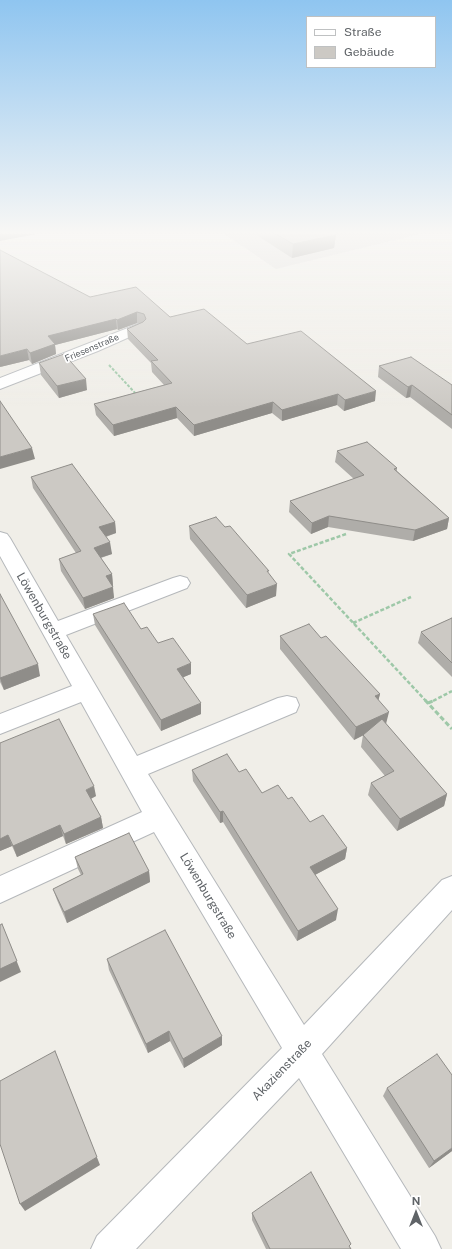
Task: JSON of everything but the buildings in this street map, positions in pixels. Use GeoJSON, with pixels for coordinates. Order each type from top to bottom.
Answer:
{"type":"FeatureCollection","features":[{"type":"Feature","properties":{"kind":"street","name":"Friesenstraße"},"geometry":{"type":"LineString","coordinates":[[0,384],[93,348],[138,328]]}},
{"type":"Feature","properties":{"kind":"street","name":"Löwenburgstraße"},"geometry":{"type":"LineString","coordinates":[[0,538],[131,770],[422,1249]]}},
{"type":"Feature","properties":{"kind":"street"},"geometry":{"type":"LineString","coordinates":[[52,632],[180,583]]}},
{"type":"Feature","properties":{"kind":"street"},"geometry":{"type":"LineString","coordinates":[[0,724],[87,690]]}},
{"type":"Feature","properties":{"kind":"street"},"geometry":{"type":"LineString","coordinates":[[131,770],[287,704]]}},
{"type":"Feature","properties":{"kind":"street"},"geometry":{"type":"LineString","coordinates":[[0,890],[160,817]]}},
{"type":"Feature","properties":{"kind":"street","name":"Akazienstraße"},"geometry":{"type":"LineString","coordinates":[[110,1249],[302,1051],[452,889]]}},
{"type":"Feature","properties":{"kind":"path"},"geometry":{"type":"LineString","coordinates":[[93,348],[139,397]]}},
{"type":"Feature","properties":{"kind":"path"},"geometry":{"type":"LineString","coordinates":[[346,534],[289,554],[452,729]]}},
{"type":"Feature","properties":{"kind":"path"},"geometry":{"type":"LineString","coordinates":[[353,623],[411,597]]}},
{"type":"Feature","properties":{"kind":"path"},"geometry":{"type":"LineString","coordinates":[[428,703],[452,691]]}}]}
